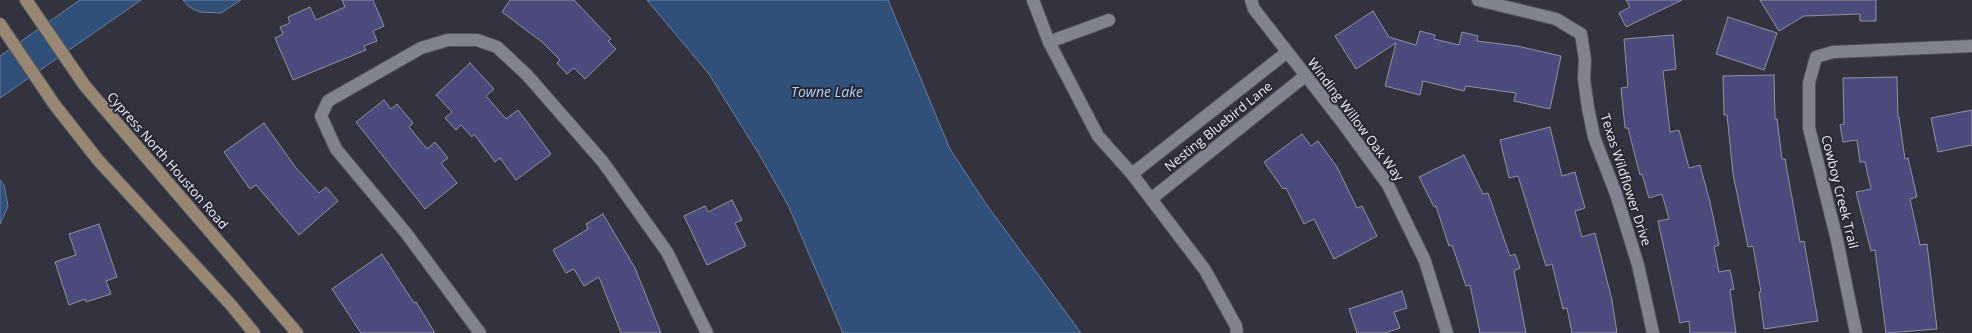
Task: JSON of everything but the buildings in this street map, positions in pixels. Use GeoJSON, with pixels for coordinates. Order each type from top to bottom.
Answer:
{"type":"FeatureCollection","features":[{"type":"Feature","properties":{"kind":"main road","name":"Cypress North Houston Road"},"geometry":{"type":"LineString","coordinates":[[26,0],[84,86],[297,333]]}},
{"type":"Feature","properties":{"kind":"main road"},"geometry":{"type":"LineString","coordinates":[[0,24],[54,104],[98,160],[231,305],[254,333]]}},
{"type":"Feature","properties":{"kind":"street"},"geometry":{"type":"LineString","coordinates":[[1033,0],[1049,42],[1098,136],[1132,174],[1205,270],[1236,326],[1237,333]]}},
{"type":"Feature","properties":{"kind":"street","name":"Winding Willow Oak Way"},"geometry":{"type":"LineString","coordinates":[[1251,0],[1254,10],[1286,53],[1342,122],[1388,185],[1424,261],[1447,333]]}},
{"type":"Feature","properties":{"kind":"street","name":"Texas Wildflower Drive"},"geometry":{"type":"LineString","coordinates":[[1478,0],[1556,19],[1581,34],[1585,60],[1584,78],[1594,136],[1616,194],[1638,265],[1653,333]]}},
{"type":"Feature","properties":{"kind":"street"},"geometry":{"type":"LineString","coordinates":[[1049,42],[1109,20]]}},
{"type":"Feature","properties":{"kind":"street"},"geometry":{"type":"LineString","coordinates":[[480,333],[406,233],[336,149],[321,116],[328,101],[422,48],[448,40],[477,40],[497,47],[527,75],[603,162],[667,252],[707,333]]}},
{"type":"Feature","properties":{"kind":"street","name":"Cowboy Creek Trail"},"geometry":{"type":"LineString","coordinates":[[1856,333],[1837,240],[1809,128],[1809,83],[1816,58],[1833,52],[1972,46]]}},
{"type":"Feature","properties":{"kind":"street","name":"Nesting Bluebird Lane"},"geometry":{"type":"LineString","coordinates":[[1132,174],[1286,53]]}},
{"type":"Feature","properties":{"kind":"street","name":"Nesting Bluebird Lane"},"geometry":{"type":"LineString","coordinates":[[1151,199],[1305,76]]}},
{"type":"Feature","properties":{"kind":"water"},"geometry":{"type":"Polygon","coordinates":[[[80,0],[141,0],[0,98],[0,56],[80,0]]]}},
{"type":"Feature","properties":{"kind":"water"},"geometry":{"type":"Polygon","coordinates":[[[183,0],[241,0],[221,13],[200,12],[189,7],[183,0]]]}},
{"type":"Feature","properties":{"kind":"water","name":"Towne Lake"},"geometry":{"type":"Polygon","coordinates":[[[647,0],[888,0],[950,149],[986,204],[1081,333],[843,333],[788,205],[759,154],[709,74],[647,0]]]}},
{"type":"Feature","properties":{"kind":"water"},"geometry":{"type":"Polygon","coordinates":[[[0,180],[4,185],[8,206],[0,224],[0,180]]]}}]}
